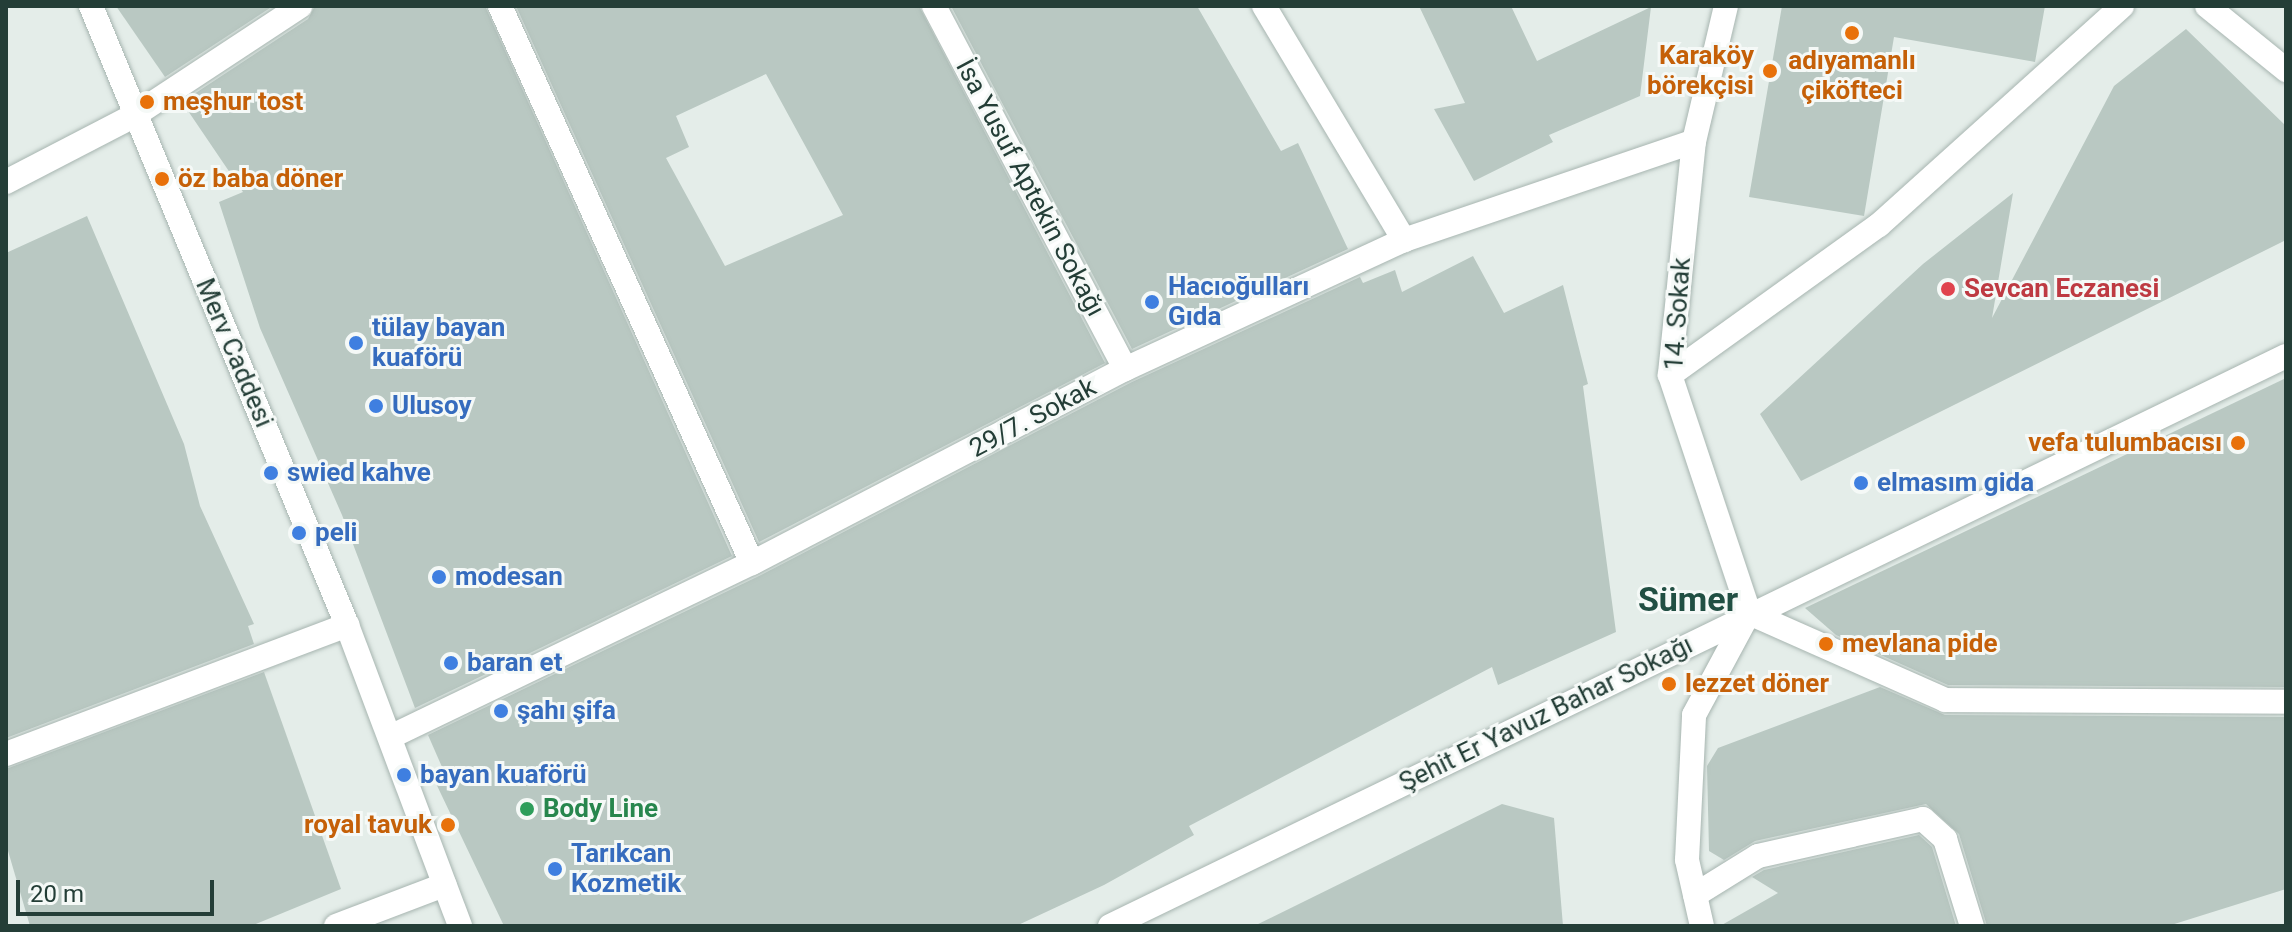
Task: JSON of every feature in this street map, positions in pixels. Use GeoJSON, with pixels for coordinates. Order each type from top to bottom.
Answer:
{"type":"FeatureCollection","features":[{"type":"Feature","properties":{"kind":"street","name":"Merv Caddesi"},"geometry":{"type":"LineString","coordinates":[[91,6],[347,625],[460,926]]}},
{"type":"Feature","properties":{"kind":"street"},"geometry":{"type":"LineString","coordinates":[[6,182],[135,115],[300,6]]}},
{"type":"Feature","properties":{"kind":"street"},"geometry":{"type":"LineString","coordinates":[[500,6],[752,563]]}},
{"type":"Feature","properties":{"kind":"street","name":"İsa Yusuf Aptekin Sokağı"},"geometry":{"type":"LineString","coordinates":[[934,6],[1125,369]]}},
{"type":"Feature","properties":{"kind":"street"},"geometry":{"type":"LineString","coordinates":[[1264,6],[1404,240]]}},
{"type":"Feature","properties":{"kind":"street","name":"14. Sokak"},"geometry":{"type":"LineString","coordinates":[[1726,6],[1694,141],[1670,375],[1749,613]]}},
{"type":"Feature","properties":{"kind":"street"},"geometry":{"type":"LineString","coordinates":[[1670,375],[1879,225],[2122,6]]}},
{"type":"Feature","properties":{"kind":"street"},"geometry":{"type":"LineString","coordinates":[[2207,6],[2286,70]]}},
{"type":"Feature","properties":{"kind":"street","name":"29/7. Sokak"},"geometry":{"type":"LineString","coordinates":[[390,737],[752,563],[1125,369],[1404,240],[1694,141]]}},
{"type":"Feature","properties":{"kind":"street","name":"Şehit Er Yavuz Bahar Sokağı"},"geometry":{"type":"LineString","coordinates":[[1110,926],[1749,613],[2286,356]]}},
{"type":"Feature","properties":{"kind":"street"},"geometry":{"type":"LineString","coordinates":[[1702,926],[1687,860],[1694,715],[1749,613],[1945,700],[2286,702]]}},
{"type":"Feature","properties":{"kind":"street"},"geometry":{"type":"LineString","coordinates":[[6,754],[347,625]]}},
{"type":"Feature","properties":{"kind":"street"},"geometry":{"type":"LineString","coordinates":[[1695,895],[1758,856],[1923,819],[1945,839],[1972,926]]}},
{"type":"Feature","properties":{"kind":"street"},"geometry":{"type":"LineString","coordinates":[[336,926],[444,885]]}},
{"type":"Feature","properties":{"kind":"building"},"geometry":{"type":"Polygon","coordinates":[[[116,6],[273,6],[165,77],[116,6]]]}},
{"type":"Feature","properties":{"kind":"building"},"geometry":{"type":"Polygon","coordinates":[[[315,6],[485,6],[732,556],[415,708],[342,515],[260,328],[219,202],[243,192],[182,102],[308,19],[315,6]]]}},
{"type":"Feature","properties":{"kind":"building"},"geometry":{"type":"Polygon","coordinates":[[[516,6],[919,6],[1105,363],[759,542],[516,6]],[[766,74],[676,116],[689,147],[666,158],[725,266],[843,215],[766,74]]]}},
{"type":"Feature","properties":{"kind":"building"},"geometry":{"type":"Polygon","coordinates":[[[951,6],[1197,6],[1281,151],[1298,143],[1348,249],[1132,349],[951,6]]]}},
{"type":"Feature","properties":{"kind":"building"},"geometry":{"type":"Polygon","coordinates":[[[1419,6],[1511,6],[1537,61],[1651,7],[1640,96],[1549,135],[1553,142],[1474,181],[1434,109],[1465,103],[1419,6]]]}},
{"type":"Feature","properties":{"kind":"building"},"geometry":{"type":"Polygon","coordinates":[[[1782,6],[2045,6],[2035,62],[1894,37],[1864,216],[1749,197],[1782,6]]]}},
{"type":"Feature","properties":{"kind":"building"},"geometry":{"type":"Polygon","coordinates":[[[2186,29],[2286,126],[2286,240],[1801,481],[1760,414],[1923,264],[2013,193],[1992,318],[2114,86],[2186,29]]]}},
{"type":"Feature","properties":{"kind":"building"},"geometry":{"type":"Polygon","coordinates":[[[87,216],[184,444],[200,506],[254,624],[248,626],[254,644],[6,738],[6,253],[87,216]]]}},
{"type":"Feature","properties":{"kind":"building"},"geometry":{"type":"Polygon","coordinates":[[[1473,256],[1504,313],[1563,285],[1588,384],[1583,386],[1616,632],[1498,685],[1492,667],[1189,826],[1194,835],[1104,885],[1016,926],[504,926],[431,773],[442,767],[428,735],[759,576],[1132,382],[1360,277],[1363,283],[1395,270],[1402,292],[1473,256]]]}},
{"type":"Feature","properties":{"kind":"building"},"geometry":{"type":"Polygon","coordinates":[[[2286,378],[2286,687],[1948,685],[1836,635],[1805,608],[2286,378]]]}},
{"type":"Feature","properties":{"kind":"building"},"geometry":{"type":"Polygon","coordinates":[[[264,672],[341,889],[251,926],[30,926],[6,844],[6,769],[264,672]]]}},
{"type":"Feature","properties":{"kind":"building"},"geometry":{"type":"Polygon","coordinates":[[[1880,687],[1945,715],[2286,717],[2286,889],[2168,926],[1987,926],[1959,834],[1926,804],[1755,841],[1724,860],[1709,851],[1707,766],[1718,748],[1880,687]]]}},
{"type":"Feature","properties":{"kind":"building"},"geometry":{"type":"Polygon","coordinates":[[[1502,804],[1554,818],[1563,926],[1254,926],[1502,804]]]}},
{"type":"Feature","properties":{"kind":"building"},"geometry":{"type":"Polygon","coordinates":[[[1919,835],[1932,847],[1956,926],[1720,926],[1778,893],[1752,877],[1764,870],[1919,835]]]}},
{"type":"Feature","properties":{"kind":"place","name":"adıyamanlı çiköfteci"},"geometry":{"type":"Point","coordinates":[1852,33]}},
{"type":"Feature","properties":{"kind":"place","name":"Karaköy börekçisi"},"geometry":{"type":"Point","coordinates":[1770,71]}},
{"type":"Feature","properties":{"kind":"place","name":"meşhur tost"},"geometry":{"type":"Point","coordinates":[147,102]}},
{"type":"Feature","properties":{"kind":"place","name":"öz baba döner"},"geometry":{"type":"Point","coordinates":[162,179]}},
{"type":"Feature","properties":{"kind":"place","name":"Sevcan Eczanesi"},"geometry":{"type":"Point","coordinates":[1948,289]}},
{"type":"Feature","properties":{"kind":"place","name":"Hacıoğulları Gıda"},"geometry":{"type":"Point","coordinates":[1152,302]}},
{"type":"Feature","properties":{"kind":"place","name":"tülay bayan kuaförü"},"geometry":{"type":"Point","coordinates":[356,343]}},
{"type":"Feature","properties":{"kind":"place","name":"Ulusoy"},"geometry":{"type":"Point","coordinates":[376,406]}},
{"type":"Feature","properties":{"kind":"place","name":"vefa tulumbacısı"},"geometry":{"type":"Point","coordinates":[2238,443]}},
{"type":"Feature","properties":{"kind":"place","name":"swied kahve"},"geometry":{"type":"Point","coordinates":[271,473]}},
{"type":"Feature","properties":{"kind":"place","name":"elmasım gida"},"geometry":{"type":"Point","coordinates":[1861,483]}},
{"type":"Feature","properties":{"kind":"place","name":"peli"},"geometry":{"type":"Point","coordinates":[299,533]}},
{"type":"Feature","properties":{"kind":"place","name":"modesan"},"geometry":{"type":"Point","coordinates":[439,577]}},
{"type":"Feature","properties":{"kind":"place","name":"mevlana pide"},"geometry":{"type":"Point","coordinates":[1826,644]}},
{"type":"Feature","properties":{"kind":"place","name":"baran et"},"geometry":{"type":"Point","coordinates":[451,663]}},
{"type":"Feature","properties":{"kind":"place","name":"lezzet döner"},"geometry":{"type":"Point","coordinates":[1669,684]}},
{"type":"Feature","properties":{"kind":"place","name":"şahı şifa"},"geometry":{"type":"Point","coordinates":[501,711]}},
{"type":"Feature","properties":{"kind":"place","name":"bayan kuaförü"},"geometry":{"type":"Point","coordinates":[404,775]}},
{"type":"Feature","properties":{"kind":"place","name":"Body Line"},"geometry":{"type":"Point","coordinates":[527,809]}},
{"type":"Feature","properties":{"kind":"place","name":"royal tavuk"},"geometry":{"type":"Point","coordinates":[448,825]}},
{"type":"Feature","properties":{"kind":"place","name":"Tarıkcan Kozmetik"},"geometry":{"type":"Point","coordinates":[555,869]}},
{"type":"Feature","properties":{"kind":"district","name":"Sümer"},"geometry":{"type":"Point","coordinates":[1688,600]}}]}
